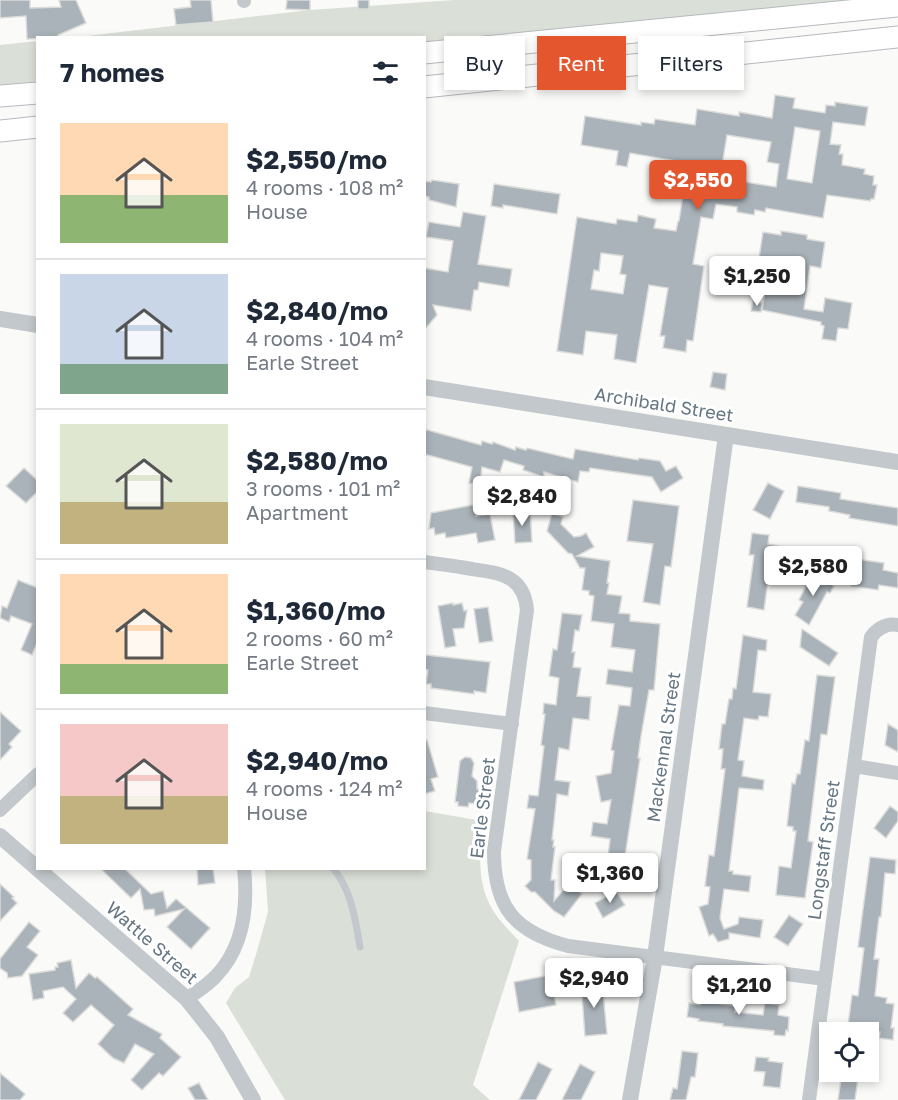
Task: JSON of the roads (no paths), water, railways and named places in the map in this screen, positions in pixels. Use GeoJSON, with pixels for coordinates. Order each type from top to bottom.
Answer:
{"type":"FeatureCollection","features":[{"type":"Feature","properties":{"kind":"main road"},"geometry":{"type":"LineString","coordinates":[[426,53],[898,6]]}},
{"type":"Feature","properties":{"kind":"main road"},"geometry":{"type":"LineString","coordinates":[[426,87],[898,37]]}},
{"type":"Feature","properties":{"kind":"main road"},"geometry":{"type":"LineString","coordinates":[[0,96],[36,93]]}},
{"type":"Feature","properties":{"kind":"main road"},"geometry":{"type":"LineString","coordinates":[[0,131],[36,127]]}},
{"type":"Feature","properties":{"kind":"street"},"geometry":{"type":"LineString","coordinates":[[0,319],[36,325]]}},
{"type":"Feature","properties":{"kind":"street","name":"Archibald Street"},"geometry":{"type":"LineString","coordinates":[[426,387],[898,462]]}},
{"type":"Feature","properties":{"kind":"street","name":"Mackennal Street"},"geometry":{"type":"LineString","coordinates":[[630,1100],[656,957],[726,435]]}},
{"type":"Feature","properties":{"kind":"street","name":"Earle Street"},"geometry":{"type":"LineString","coordinates":[[426,562],[499,573],[512,579],[526,598],[527,610],[494,851],[494,874],[499,893],[510,913],[523,927],[543,939],[568,946],[825,979]]}},
{"type":"Feature","properties":{"kind":"street","name":"Longstaff Street"},"geometry":{"type":"LineString","coordinates":[[809,1100],[871,637],[877,629],[892,624],[898,625]]}},
{"type":"Feature","properties":{"kind":"street"},"geometry":{"type":"LineString","coordinates":[[426,712],[512,724]]}},
{"type":"Feature","properties":{"kind":"street"},"geometry":{"type":"LineString","coordinates":[[854,766],[898,773]]}},
{"type":"Feature","properties":{"kind":"street"},"geometry":{"type":"LineString","coordinates":[[0,810],[36,776]]}},
{"type":"Feature","properties":{"kind":"street","name":"Wattle Street"},"geometry":{"type":"LineString","coordinates":[[0,836],[36,867]]}},
{"type":"Feature","properties":{"kind":"street","name":"Wattle Street"},"geometry":{"type":"LineString","coordinates":[[39,870],[187,999],[217,1037],[253,1100]]}},
{"type":"Feature","properties":{"kind":"street"},"geometry":{"type":"LineString","coordinates":[[187,999],[215,977],[229,960],[237,943],[244,918],[246,890],[244,870]]}},
{"type":"Feature","properties":{"kind":"lane"},"geometry":{"type":"LineString","coordinates":[[334,870],[343,883],[353,907],[360,947]]}}]}
